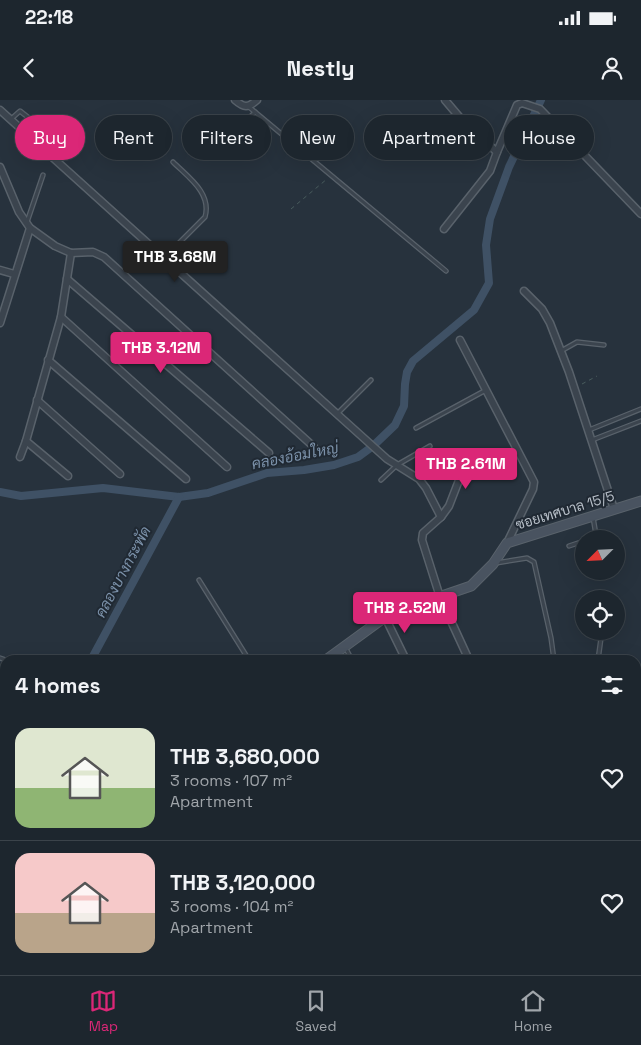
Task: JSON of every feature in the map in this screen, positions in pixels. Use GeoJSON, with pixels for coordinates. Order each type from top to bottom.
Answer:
{"type":"FeatureCollection","features":[{"type":"Feature","properties":{"kind":"street"},"geometry":{"type":"LineString","coordinates":[[235,100],[241,106],[248,106],[257,100]]}},
{"type":"Feature","properties":{"kind":"street"},"geometry":{"type":"LineString","coordinates":[[445,100],[484,143],[497,152]]}},
{"type":"Feature","properties":{"kind":"street"},"geometry":{"type":"LineString","coordinates":[[444,229],[490,171],[516,106],[520,103],[540,109],[641,214]]}},
{"type":"Feature","properties":{"kind":"street"},"geometry":{"type":"LineString","coordinates":[[0,110],[364,438],[397,465],[419,479],[426,488],[441,517]]}},
{"type":"Feature","properties":{"kind":"street"},"geometry":{"type":"LineString","coordinates":[[0,167],[19,212],[28,225],[55,246],[71,253],[93,252],[104,257],[314,447]]}},
{"type":"Feature","properties":{"kind":"street"},"geometry":{"type":"LineString","coordinates":[[0,323],[28,225]]}},
{"type":"Feature","properties":{"kind":"street"},"geometry":{"type":"LineString","coordinates":[[20,457],[61,317],[71,253]]}},
{"type":"Feature","properties":{"kind":"street"},"geometry":{"type":"LineString","coordinates":[[0,270],[14,274]]}},
{"type":"Feature","properties":{"kind":"street"},"geometry":{"type":"LineString","coordinates":[[66,279],[269,453]]}},
{"type":"Feature","properties":{"kind":"street"},"geometry":{"type":"LineString","coordinates":[[524,291],[542,309],[561,351],[614,509]]}},
{"type":"Feature","properties":{"kind":"street"},"geometry":{"type":"LineString","coordinates":[[61,317],[227,467]]}},
{"type":"Feature","properties":{"kind":"street"},"geometry":{"type":"LineString","coordinates":[[460,340],[534,482],[533,489],[507,542]]}},
{"type":"Feature","properties":{"kind":"street"},"geometry":{"type":"LineString","coordinates":[[48,360],[186,479]]}},
{"type":"Feature","properties":{"kind":"street"},"geometry":{"type":"LineString","coordinates":[[37,400],[120,474]]}},
{"type":"Feature","properties":{"kind":"street"},"geometry":{"type":"LineString","coordinates":[[26,440],[68,476]]}},
{"type":"Feature","properties":{"kind":"street"},"geometry":{"type":"LineString","coordinates":[[467,655],[440,597],[422,540],[423,533],[441,517],[449,506],[461,475],[486,456]]}},
{"type":"Feature","properties":{"kind":"street","name":"ซอยเทศบาล 15/5"},"geometry":{"type":"LineString","coordinates":[[333,655],[385,617],[471,586],[493,564],[507,542],[641,501]]}},
{"type":"Feature","properties":{"kind":"street"},"geometry":{"type":"LineString","coordinates":[[385,617],[404,655]]}},
{"type":"Feature","properties":{"kind":"lane"},"geometry":{"type":"LineString","coordinates":[[248,106],[446,271]]}},
{"type":"Feature","properties":{"kind":"lane"},"geometry":{"type":"LineString","coordinates":[[11,120],[19,110],[25,115]]}},
{"type":"Feature","properties":{"kind":"lane"},"geometry":{"type":"LineString","coordinates":[[252,115],[255,112]]}},
{"type":"Feature","properties":{"kind":"lane"},"geometry":{"type":"LineString","coordinates":[[164,258],[206,214],[201,190],[173,162]]}},
{"type":"Feature","properties":{"kind":"lane"},"geometry":{"type":"LineString","coordinates":[[28,225],[43,175]]}},
{"type":"Feature","properties":{"kind":"lane"},"geometry":{"type":"LineString","coordinates":[[561,351],[577,342],[604,345]]}},
{"type":"Feature","properties":{"kind":"lane"},"geometry":{"type":"LineString","coordinates":[[337,414],[371,380]]}},
{"type":"Feature","properties":{"kind":"lane"},"geometry":{"type":"LineString","coordinates":[[416,428],[486,390]]}},
{"type":"Feature","properties":{"kind":"lane"},"geometry":{"type":"LineString","coordinates":[[588,430],[641,409]]}},
{"type":"Feature","properties":{"kind":"lane"},"geometry":{"type":"LineString","coordinates":[[592,440],[641,421]]}},
{"type":"Feature","properties":{"kind":"lane"},"geometry":{"type":"LineString","coordinates":[[381,480],[397,465],[430,446]]}},
{"type":"Feature","properties":{"kind":"lane"},"geometry":{"type":"LineString","coordinates":[[592,516],[595,530]]}},
{"type":"Feature","properties":{"kind":"lane"},"geometry":{"type":"LineString","coordinates":[[569,546],[575,544]]}},
{"type":"Feature","properties":{"kind":"lane"},"geometry":{"type":"LineString","coordinates":[[493,564],[527,558],[534,562],[553,655]]}},
{"type":"Feature","properties":{"kind":"lane"},"geometry":{"type":"LineString","coordinates":[[198,580],[246,655]]}},
{"type":"Feature","properties":{"kind":"lane"},"geometry":{"type":"LineString","coordinates":[[599,655],[601,640]]}},
{"type":"Feature","properties":{"kind":"lane"},"geometry":{"type":"LineString","coordinates":[[345,646],[350,655]]}},
{"type":"Feature","properties":{"kind":"path"},"geometry":{"type":"LineString","coordinates":[[291,209],[332,175]]}},
{"type":"Feature","properties":{"kind":"path"},"geometry":{"type":"LineString","coordinates":[[574,387],[597,376]]}},
{"type":"Feature","properties":{"kind":"waterway","name":"คลองอ้อมใหญ่"},"geometry":{"type":"LineString","coordinates":[[0,492],[21,496],[103,488],[179,497],[208,493],[267,473],[334,465],[358,457],[395,425],[404,406],[407,372],[413,361],[474,310],[489,283],[486,245],[490,219],[509,167],[541,100]]}},
{"type":"Feature","properties":{"kind":"waterway","name":"คลองบางกระพัด"},"geometry":{"type":"LineString","coordinates":[[94,655],[179,497]]}}]}
